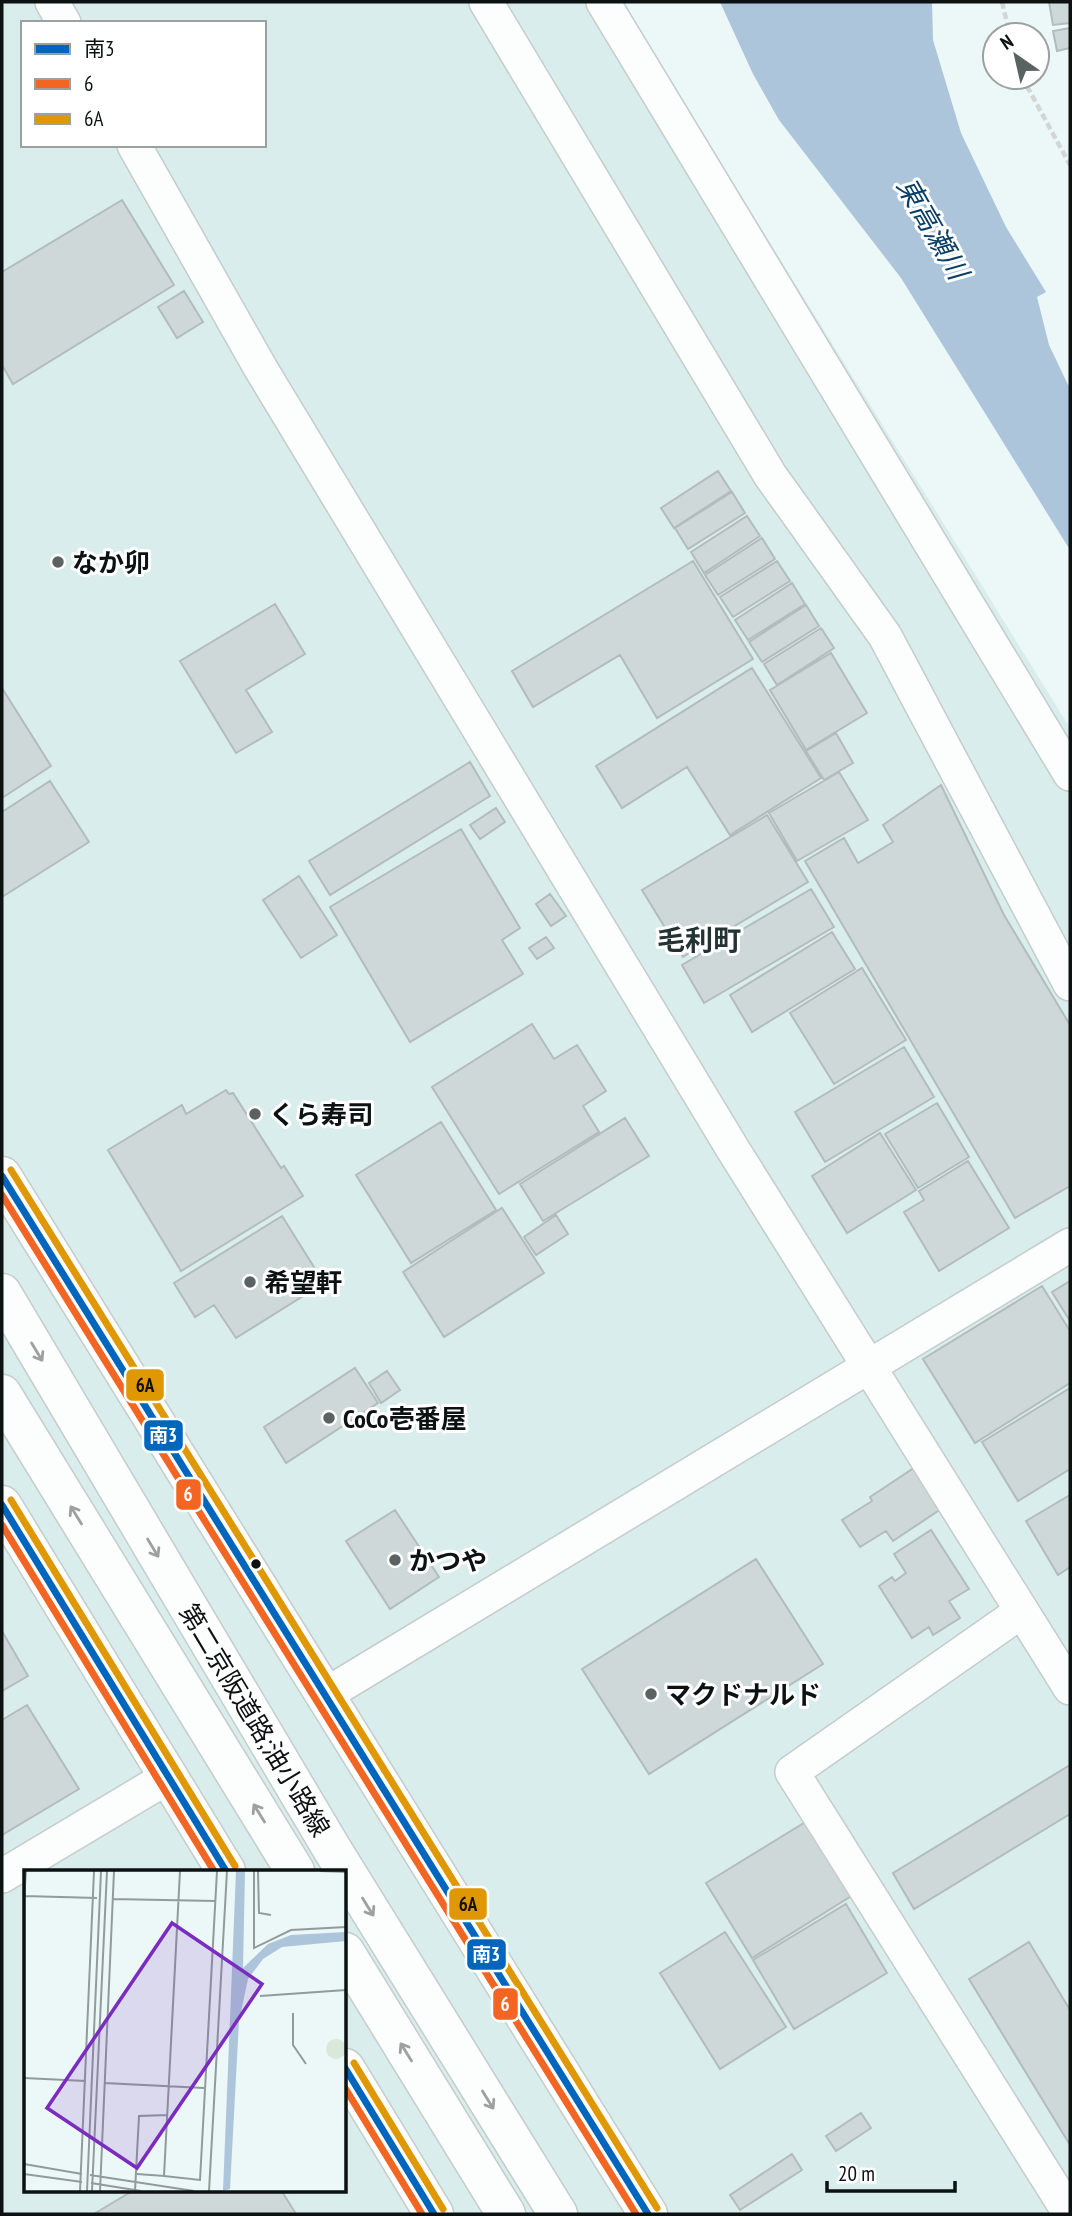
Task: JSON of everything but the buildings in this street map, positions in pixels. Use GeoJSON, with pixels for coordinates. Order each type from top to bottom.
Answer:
{"type":"FeatureCollection","features":[{"type":"Feature","properties":{"kind":"main road"},"geometry":{"type":"LineString","coordinates":[[2,1176],[649,2214]]}},
{"type":"Feature","properties":{"kind":"main road","name":"第二京阪道路;油小路線"},"geometry":{"type":"LineString","coordinates":[[2,1293],[345,1870]]}},
{"type":"Feature","properties":{"kind":"main road","name":"第二京阪道路;油小路線"},"geometry":{"type":"LineString","coordinates":[[2,1394],[294,1870]]}},
{"type":"Feature","properties":{"kind":"main road"},"geometry":{"type":"LineString","coordinates":[[2,1505],[225,1870]]}},
{"type":"Feature","properties":{"kind":"main road","name":"第二京阪道路;油小路線"},"geometry":{"type":"LineString","coordinates":[[346,1872],[558,2214]]}},
{"type":"Feature","properties":{"kind":"main road"},"geometry":{"type":"LineString","coordinates":[[346,1954],[506,2214]]}},
{"type":"Feature","properties":{"kind":"main road"},"geometry":{"type":"LineString","coordinates":[[346,2070],[434,2214]]}},
{"type":"Feature","properties":{"kind":"street"},"geometry":{"type":"LineString","coordinates":[[52,2],[63,21]]}},
{"type":"Feature","properties":{"kind":"street"},"geometry":{"type":"LineString","coordinates":[[486,2],[770,475],[885,636],[1070,984]]}},
{"type":"Feature","properties":{"kind":"street"},"geometry":{"type":"LineString","coordinates":[[603,2],[1070,774]]}},
{"type":"Feature","properties":{"kind":"street"},"geometry":{"type":"LineString","coordinates":[[135,147],[261,369],[727,1139],[1070,1688]]}},
{"type":"Feature","properties":{"kind":"street"},"geometry":{"type":"LineString","coordinates":[[326,1695],[1070,1245]]}},
{"type":"Feature","properties":{"kind":"street"},"geometry":{"type":"LineString","coordinates":[[1022,1612],[792,1772],[1070,2214]]}},
{"type":"Feature","properties":{"kind":"street"},"geometry":{"type":"LineString","coordinates":[[2,1876],[168,1777]]}},
{"type":"Feature","properties":{"kind":"path"},"geometry":{"type":"LineString","coordinates":[[1002,2],[1007,21]]}},
{"type":"Feature","properties":{"kind":"path"},"geometry":{"type":"LineString","coordinates":[[1030,91],[1070,165]]}},
{"type":"Feature","properties":{"kind":"shaded area"},"geometry":{"type":"Polygon","coordinates":[[[2,2],[621,2],[1070,728],[1070,2214],[2,2214],[2,2]]]}},
{"type":"Feature","properties":{"kind":"water","name":"東高瀬川"},"geometry":{"type":"Polygon","coordinates":[[[720,2],[932,2],[933,40],[961,133],[1006,227],[1046,292],[1037,297],[1049,345],[1070,389],[1070,550],[901,278],[779,120],[753,74],[720,2]]]}},
{"type":"Feature","properties":{"kind":"transit line","name":"6A"},"geometry":{"type":"LineString","coordinates":[[11,1170],[657,2208]]}},
{"type":"Feature","properties":{"kind":"transit line","name":"南3"},"geometry":{"type":"LineString","coordinates":[[2,1176],[648,2214]]}},
{"type":"Feature","properties":{"kind":"transit line","name":"6"},"geometry":{"type":"LineString","coordinates":[[2,1195],[636,2214]]}},
{"type":"Feature","properties":{"kind":"transit line","name":"6A"},"geometry":{"type":"LineString","coordinates":[[11,1500],[235,1866]]}},
{"type":"Feature","properties":{"kind":"transit line","name":"南3"},"geometry":{"type":"LineString","coordinates":[[2,1505],[225,1870]]}},
{"type":"Feature","properties":{"kind":"transit line","name":"6"},"geometry":{"type":"LineString","coordinates":[[2,1525],[213,1870]]}},
{"type":"Feature","properties":{"kind":"transit line","name":"6A"},"geometry":{"type":"LineString","coordinates":[[354,2063],[443,2209]]}},
{"type":"Feature","properties":{"kind":"transit line","name":"南3"},"geometry":{"type":"LineString","coordinates":[[346,2070],[434,2214]]}},
{"type":"Feature","properties":{"kind":"transit line","name":"6"},"geometry":{"type":"LineString","coordinates":[[346,2090],[422,2214]]}},
{"type":"Feature","properties":{"kind":"place","name":"なか卯"},"geometry":{"type":"Point","coordinates":[58,562]}},
{"type":"Feature","properties":{"kind":"place","name":"くら寿司"},"geometry":{"type":"Point","coordinates":[255,1114]}},
{"type":"Feature","properties":{"kind":"place","name":"希望軒"},"geometry":{"type":"Point","coordinates":[250,1282]}},
{"type":"Feature","properties":{"kind":"place","name":"CoCo壱番屋"},"geometry":{"type":"Point","coordinates":[329,1418]}},
{"type":"Feature","properties":{"kind":"place","name":"かつや"},"geometry":{"type":"Point","coordinates":[395,1560]}},
{"type":"Feature","properties":{"kind":"place","name":"マクドナルド"},"geometry":{"type":"Point","coordinates":[651,1694]}},
{"type":"Feature","properties":{"kind":"district","name":"毛利町"},"geometry":{"type":"Point","coordinates":[699,939]}}]}
